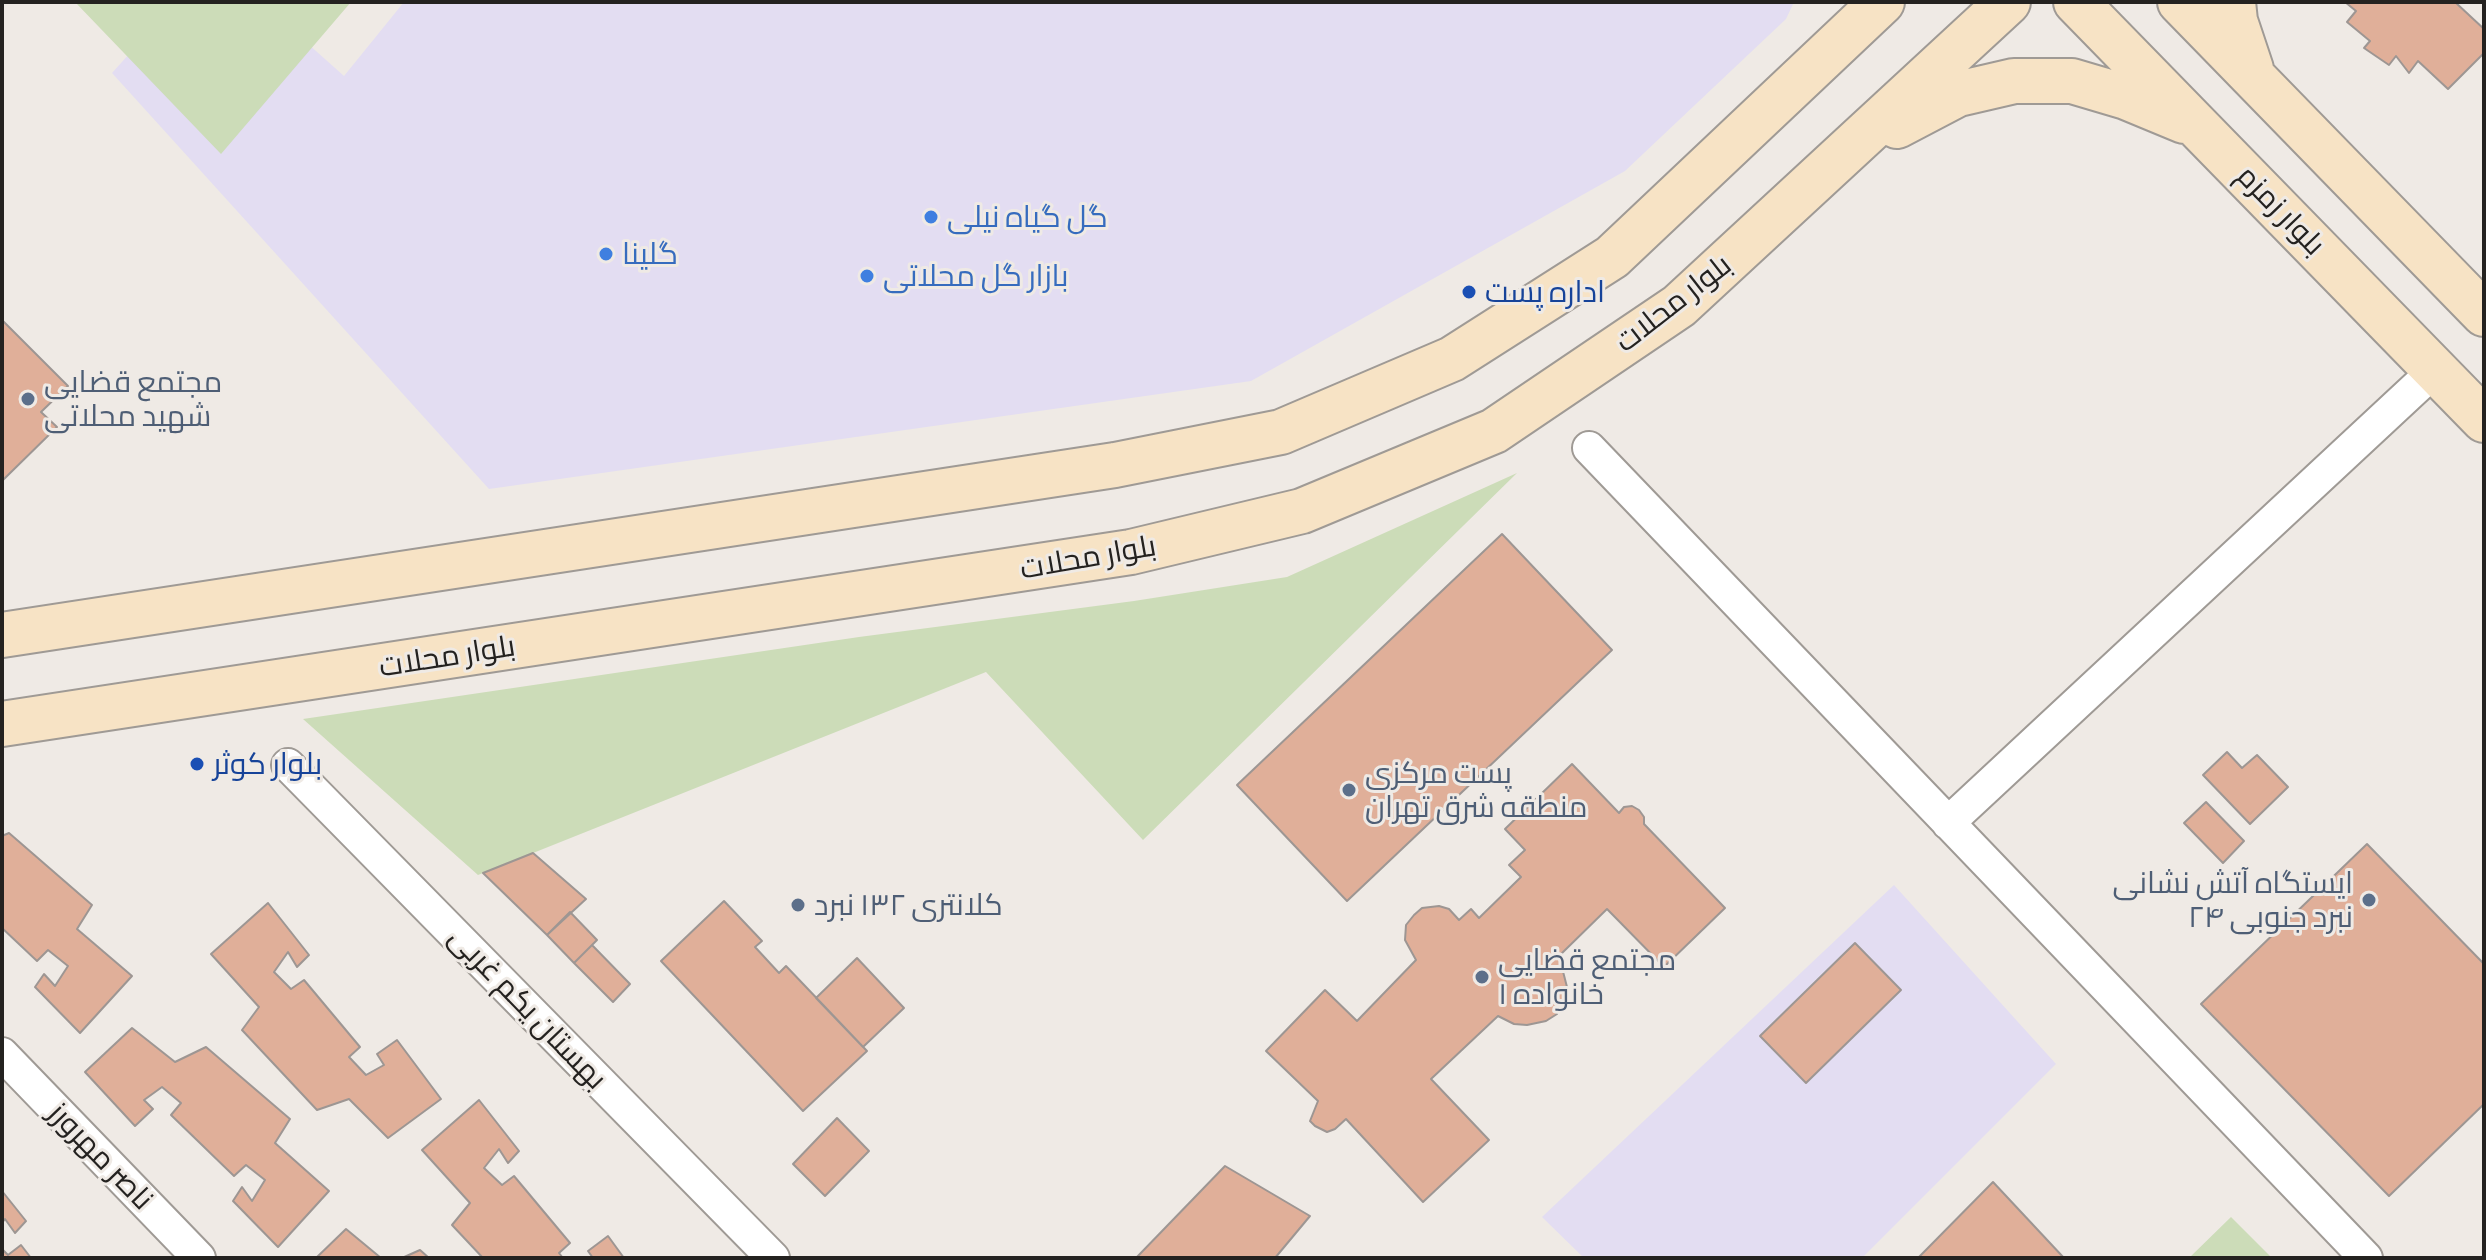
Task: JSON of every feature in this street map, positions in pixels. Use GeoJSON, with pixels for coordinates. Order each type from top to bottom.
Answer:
{"type":"FeatureCollection","features":[{"type":"Feature","properties":{"kind":"main road"},"geometry":{"type":"LineString","coordinates":[[1802,78],[1841,23],[1849,2]]}},
{"type":"Feature","properties":{"kind":"main road"},"geometry":{"type":"LineString","coordinates":[[2,635],[1115,465],[1281,432],[1452,359],[1612,257],[1882,2]]}},
{"type":"Feature","properties":{"kind":"main road","name":"بلوار محلات"},"geometry":{"type":"LineString","coordinates":[[2,724],[1131,552],[1302,511],[1494,431],[1679,306],[2008,2]]}},
{"type":"Feature","properties":{"kind":"main road","name":"بلوار زمزم"},"geometry":{"type":"LineString","coordinates":[[2076,2],[2484,420]]}},
{"type":"Feature","properties":{"kind":"main road"},"geometry":{"type":"LineString","coordinates":[[2180,2],[2484,314]]}},
{"type":"Feature","properties":{"kind":"main road"},"geometry":{"type":"LineString","coordinates":[[2233,2],[2235,21],[2253,76]]}},
{"type":"Feature","properties":{"kind":"main road"},"geometry":{"type":"LineString","coordinates":[[1842,156],[1958,94],[2014,81],[2072,81],[2126,97],[2200,127]]}},
{"type":"Feature","properties":{"kind":"street"},"geometry":{"type":"LineString","coordinates":[[1948,823],[2435,370]]}},
{"type":"Feature","properties":{"kind":"street"},"geometry":{"type":"LineString","coordinates":[[1589,448],[2366,1258]]}},
{"type":"Feature","properties":{"kind":"street","name":"بهستان یکم غربی"},"geometry":{"type":"LineString","coordinates":[[288,765],[767,1256]]}},
{"type":"Feature","properties":{"kind":"street","name":"ناصر مهرورز"},"geometry":{"type":"LineString","coordinates":[[2,1054],[199,1258]]}},
{"type":"Feature","properties":{"kind":"shaded area","name":"بازار گل محلاتی"},"geometry":{"type":"Polygon","coordinates":[[[176,2],[261,2],[344,76],[404,2],[1794,2],[1786,19],[1625,171],[1251,381],[489,489],[112,73],[176,2]]]}},
{"type":"Feature","properties":{"kind":"shaded area"},"geometry":{"type":"Polygon","coordinates":[[[1894,885],[2056,1064],[1862,1258],[1584,1258],[1542,1217],[1894,885]]]}},
{"type":"Feature","properties":{"kind":"green space"},"geometry":{"type":"Polygon","coordinates":[[[75,2],[351,2],[221,154],[75,2]]]}},
{"type":"Feature","properties":{"kind":"green space"},"geometry":{"type":"Polygon","coordinates":[[[1517,473],[1143,840],[986,672],[478,875],[303,719],[1287,577],[1517,473]]]}},
{"type":"Feature","properties":{"kind":"green space"},"geometry":{"type":"Polygon","coordinates":[[[2231,1217],[2272,1258],[2189,1258],[2231,1217]]]}},
{"type":"Feature","properties":{"kind":"building"},"geometry":{"type":"Polygon","coordinates":[[[2345,2],[2455,2],[2484,29],[2484,53],[2448,89],[2418,61],[2409,73],[2396,56],[2389,65],[2364,48],[2370,41],[2347,22],[2356,11],[2345,2]]]}},
{"type":"Feature","properties":{"kind":"building","name":"مجتمع قضایی شهید محلاتی"},"geometry":{"type":"Polygon","coordinates":[[[2,320],[68,386],[41,412],[57,427],[2,481],[2,320]]]}},
{"type":"Feature","properties":{"kind":"building"},"geometry":{"type":"Polygon","coordinates":[[[1502,534],[1612,650],[1347,901],[1237,785],[1502,534]]]}},
{"type":"Feature","properties":{"kind":"building"},"geometry":{"type":"Polygon","coordinates":[[[2227,752],[2242,768],[2257,755],[2288,787],[2250,824],[2203,775],[2227,752]]]}},
{"type":"Feature","properties":{"kind":"building","name":"مجتمع قضایی خانواده ۱"},"geometry":{"type":"Polygon","coordinates":[[[1572,764],[1619,813],[1624,807],[1632,806],[1639,810],[1644,824],[1725,908],[1664,967],[1607,909],[1559,956],[1567,987],[1565,1001],[1557,1014],[1546,1021],[1527,1025],[1514,1024],[1498,1016],[1431,1079],[1489,1140],[1423,1202],[1346,1119],[1327,1132],[1315,1126],[1310,1121],[1318,1101],[1266,1051],[1325,990],[1357,1021],[1416,960],[1405,940],[1406,925],[1422,908],[1439,906],[1449,909],[1459,920],[1471,909],[1479,918],[1521,877],[1509,865],[1525,850],[1505,829],[1572,764]]]}},
{"type":"Feature","properties":{"kind":"building"},"geometry":{"type":"Polygon","coordinates":[[[2206,802],[2244,841],[2223,863],[2184,823],[2206,802]]]}},
{"type":"Feature","properties":{"kind":"building"},"geometry":{"type":"Polygon","coordinates":[[[9,833],[92,905],[77,929],[132,976],[80,1033],[35,987],[44,974],[55,986],[68,966],[48,950],[37,961],[2,928],[2,836],[9,833]]]}},
{"type":"Feature","properties":{"kind":"building"},"geometry":{"type":"Polygon","coordinates":[[[2367,844],[2484,964],[2484,1104],[2389,1196],[2201,1004],[2367,844]]]}},
{"type":"Feature","properties":{"kind":"building"},"geometry":{"type":"Polygon","coordinates":[[[533,853],[586,899],[547,935],[483,873],[533,853]]]}},
{"type":"Feature","properties":{"kind":"building"},"geometry":{"type":"Polygon","coordinates":[[[724,901],[762,941],[755,947],[779,973],[786,966],[867,1051],[803,1111],[661,961],[724,901]]]}},
{"type":"Feature","properties":{"kind":"building"},"geometry":{"type":"Polygon","coordinates":[[[268,903],[309,955],[297,967],[288,952],[274,972],[291,989],[304,980],[360,1047],[349,1057],[366,1075],[384,1065],[377,1054],[397,1040],[441,1099],[388,1138],[349,1099],[317,1110],[242,1030],[259,1007],[211,954],[268,903]]]}},
{"type":"Feature","properties":{"kind":"building"},"geometry":{"type":"Polygon","coordinates":[[[570,912],[597,940],[574,963],[547,935],[570,912]]]}},
{"type":"Feature","properties":{"kind":"building"},"geometry":{"type":"Polygon","coordinates":[[[1855,943],[1901,990],[1806,1083],[1760,1036],[1855,943]]]}},
{"type":"Feature","properties":{"kind":"building"},"geometry":{"type":"Polygon","coordinates":[[[592,945],[630,984],[613,1002],[574,963],[592,945]]]}},
{"type":"Feature","properties":{"kind":"building"},"geometry":{"type":"Polygon","coordinates":[[[857,958],[904,1008],[863,1047],[816,998],[857,958]]]}},
{"type":"Feature","properties":{"kind":"building"},"geometry":{"type":"Polygon","coordinates":[[[132,1028],[175,1062],[206,1047],[290,1119],[275,1143],[329,1191],[278,1247],[233,1201],[242,1187],[252,1201],[265,1180],[246,1165],[234,1176],[171,1115],[181,1103],[162,1087],[144,1100],[153,1109],[135,1126],[85,1072],[132,1028]]]}},
{"type":"Feature","properties":{"kind":"building"},"geometry":{"type":"Polygon","coordinates":[[[479,1100],[519,1151],[508,1163],[499,1149],[484,1168],[502,1185],[514,1176],[570,1243],[559,1253],[563,1258],[483,1258],[452,1225],[470,1203],[422,1150],[479,1100]]]}},
{"type":"Feature","properties":{"kind":"building"},"geometry":{"type":"Polygon","coordinates":[[[837,1118],[869,1151],[825,1196],[793,1164],[837,1118]]]}},
{"type":"Feature","properties":{"kind":"building"},"geometry":{"type":"Polygon","coordinates":[[[1225,1166],[1310,1216],[1275,1258],[1136,1258],[1225,1166]]]}},
{"type":"Feature","properties":{"kind":"building"},"geometry":{"type":"Polygon","coordinates":[[[1993,1182],[2064,1258],[1918,1258],[1993,1182]]]}},
{"type":"Feature","properties":{"kind":"building"},"geometry":{"type":"Polygon","coordinates":[[[2,1191],[26,1221],[15,1233],[5,1219],[2,1223],[2,1191]]]}},
{"type":"Feature","properties":{"kind":"building"},"geometry":{"type":"Polygon","coordinates":[[[346,1229],[381,1258],[316,1258],[346,1229]]]}},
{"type":"Feature","properties":{"kind":"building"},"geometry":{"type":"Polygon","coordinates":[[[608,1236],[624,1258],[593,1258],[588,1251],[608,1236]]]}},
{"type":"Feature","properties":{"kind":"building"},"geometry":{"type":"Polygon","coordinates":[[[21,1245],[31,1258],[2,1258],[2,1249],[8,1255],[21,1245]]]}},
{"type":"Feature","properties":{"kind":"building"},"geometry":{"type":"Polygon","coordinates":[[[420,1250],[429,1258],[402,1258],[420,1250]]]}},
{"type":"Feature","properties":{"kind":"place","name":"گل گیاه نیلی"},"geometry":{"type":"Point","coordinates":[931,217]}},
{"type":"Feature","properties":{"kind":"place","name":"گلينا"},"geometry":{"type":"Point","coordinates":[606,254]}},
{"type":"Feature","properties":{"kind":"place","name":"بازار گل محلاتی"},"geometry":{"type":"Point","coordinates":[867,276]}},
{"type":"Feature","properties":{"kind":"place","name":"اداره پست"},"geometry":{"type":"Point","coordinates":[1469,292]}},
{"type":"Feature","properties":{"kind":"place","name":"مجتمع قضایی شهید محلاتی"},"geometry":{"type":"Point","coordinates":[28,399]}},
{"type":"Feature","properties":{"kind":"place","name":"بلوار کوثر"},"geometry":{"type":"Point","coordinates":[197,764]}},
{"type":"Feature","properties":{"kind":"place","name":"پست مرکزی منطقه شرق تهران"},"geometry":{"type":"Point","coordinates":[1349,790]}},
{"type":"Feature","properties":{"kind":"place","name":"ایستگاه آتش نشانی ۲۴ نبرد جنوبی"},"geometry":{"type":"Point","coordinates":[2369,900]}},
{"type":"Feature","properties":{"kind":"place","name":"کلانتری ۱۳۲ نبرد"},"geometry":{"type":"Point","coordinates":[798,905]}},
{"type":"Feature","properties":{"kind":"place","name":"مجتمع قضایی خانواده ۱"},"geometry":{"type":"Point","coordinates":[1482,977]}}]}
